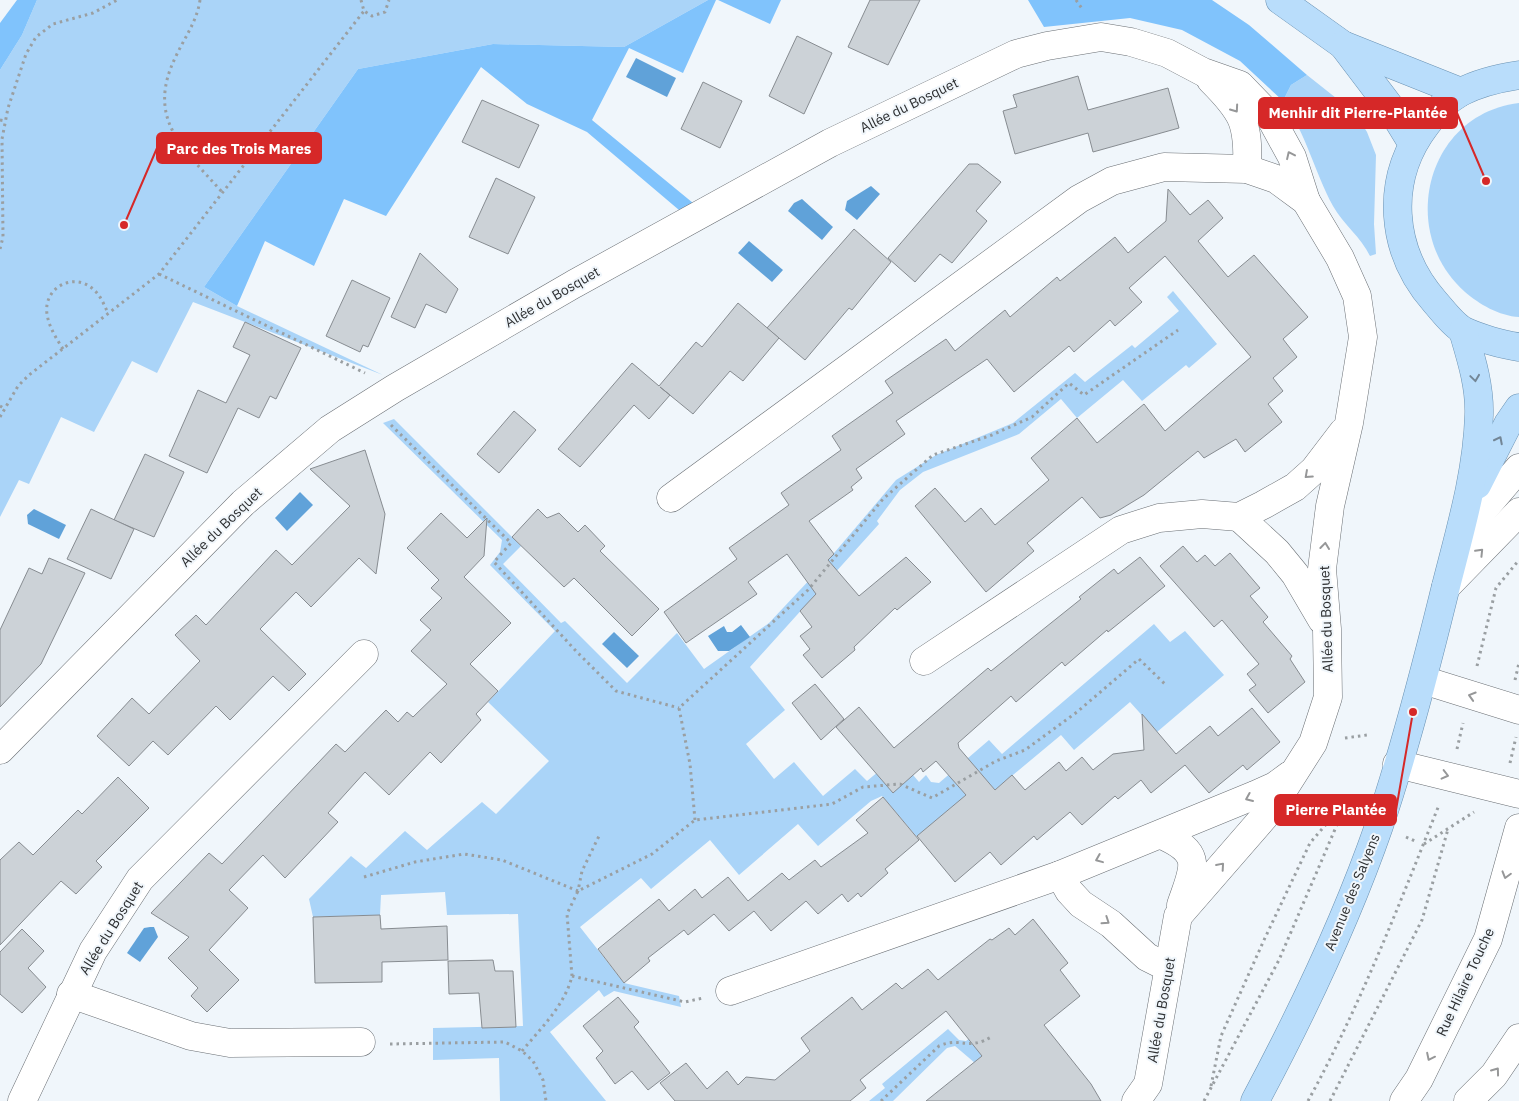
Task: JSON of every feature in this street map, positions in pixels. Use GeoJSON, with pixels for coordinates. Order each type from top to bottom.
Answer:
{"type":"FeatureCollection","features":[{"type":"Feature","properties":{"kind":"main road"},"geometry":{"type":"LineString","coordinates":[[1280,0],[1343,45],[1460,92]]}},
{"type":"Feature","properties":{"kind":"main road"},"geometry":{"type":"LineString","coordinates":[[1343,45],[1390,107],[1412,143]]}},
{"type":"Feature","properties":{"kind":"main road"},"geometry":{"type":"LineString","coordinates":[[1519,75],[1491,79],[1460,92],[1436,111],[1412,143],[1404,162],[1396,202],[1402,245],[1420,284],[1464,331],[1519,346]]}},
{"type":"Feature","properties":{"kind":"main road","name":"Avenue des Salyens"},"geometry":{"type":"LineString","coordinates":[[1255,1101],[1291,1034],[1350,900],[1379,826],[1423,680],[1470,500],[1479,414],[1475,374],[1464,331]]}},
{"type":"Feature","properties":{"kind":"main road","name":"Avenue des Salyens"},"geometry":{"type":"LineString","coordinates":[[1470,500],[1508,424],[1519,408]]}},
{"type":"Feature","properties":{"kind":"street","name":"Allée du Bosquet"},"geometry":{"type":"LineString","coordinates":[[0,750],[243,503],[330,429],[369,404],[574,284],[830,143],[1016,54],[1047,46],[1101,38],[1130,42],[1167,53],[1203,72],[1240,85],[1269,114],[1292,157],[1306,201],[1340,258],[1357,296],[1364,337],[1349,423],[1330,506],[1322,569],[1327,630],[1328,697],[1312,742],[1291,773],[1271,809],[1178,916]]}},
{"type":"Feature","properties":{"kind":"street","name":"Allée du Bosquet"},"geometry":{"type":"LineString","coordinates":[[1203,72],[1227,97],[1245,122],[1247,169]]}},
{"type":"Feature","properties":{"kind":"street","name":"Allée du Bosquet"},"geometry":{"type":"LineString","coordinates":[[671,498],[1079,199],[1112,180],[1164,167],[1247,169],[1276,179],[1306,201]]}},
{"type":"Feature","properties":{"kind":"street"},"geometry":{"type":"LineString","coordinates":[[924,661],[1121,530],[1159,518],[1202,514],[1239,517],[1295,487],[1314,470],[1349,423]]}},
{"type":"Feature","properties":{"kind":"street"},"geometry":{"type":"LineString","coordinates":[[1460,537],[1519,468]]}},
{"type":"Feature","properties":{"kind":"street"},"geometry":{"type":"LineString","coordinates":[[1446,587],[1519,512]]}},
{"type":"Feature","properties":{"kind":"street"},"geometry":{"type":"LineString","coordinates":[[1239,517],[1276,552],[1295,574],[1327,630]]}},
{"type":"Feature","properties":{"kind":"street","name":"Allée du Bosquet"},"geometry":{"type":"LineString","coordinates":[[22,1101],[93,951],[140,879],[364,654]]}},
{"type":"Feature","properties":{"kind":"street"},"geometry":{"type":"LineString","coordinates":[[1423,680],[1518,697]]}},
{"type":"Feature","properties":{"kind":"street"},"geometry":{"type":"LineString","coordinates":[[1397,764],[1519,794]]}},
{"type":"Feature","properties":{"kind":"street"},"geometry":{"type":"LineString","coordinates":[[730,991],[1060,875],[1162,835],[1275,786],[1291,773]]}},
{"type":"Feature","properties":{"kind":"street","name":"Rue Hilaire Touche"},"geometry":{"type":"LineString","coordinates":[[1404,1101],[1419,1079],[1488,939],[1519,828]]}},
{"type":"Feature","properties":{"kind":"street","name":"Allée du Bosquet"},"geometry":{"type":"LineString","coordinates":[[1136,1101],[1148,1084],[1167,967],[1178,916],[1193,870],[1191,854],[1180,843],[1162,835]]}},
{"type":"Feature","properties":{"kind":"street"},"geometry":{"type":"LineString","coordinates":[[1060,875],[1069,891],[1081,904],[1111,924],[1147,957],[1167,967]]}},
{"type":"Feature","properties":{"kind":"street"},"geometry":{"type":"LineString","coordinates":[[71,994],[191,1036],[230,1043],[361,1042]]}},
{"type":"Feature","properties":{"kind":"street"},"geometry":{"type":"LineString","coordinates":[[1468,1101],[1494,1075],[1519,1038]]}},
{"type":"Feature","properties":{"kind":"path"},"geometry":{"type":"LineString","coordinates":[[0,250],[3,237],[2,139],[26,54],[36,37],[54,24],[93,13],[117,0]]}},
{"type":"Feature","properties":{"kind":"path"},"geometry":{"type":"LineString","coordinates":[[200,0],[197,17],[175,57],[165,84],[166,116],[176,140],[222,192]]}},
{"type":"Feature","properties":{"kind":"path"},"geometry":{"type":"LineString","coordinates":[[361,0],[364,11],[372,16],[381,15],[388,8],[389,0]]}},
{"type":"Feature","properties":{"kind":"path"},"geometry":{"type":"LineString","coordinates":[[0,417],[18,386],[159,274],[364,11]]}},
{"type":"Feature","properties":{"kind":"path"},"geometry":{"type":"LineString","coordinates":[[0,120],[6,121]]}},
{"type":"Feature","properties":{"kind":"path"},"geometry":{"type":"LineString","coordinates":[[159,274],[395,388]]}},
{"type":"Feature","properties":{"kind":"path"},"geometry":{"type":"LineString","coordinates":[[63,349],[51,330],[47,312],[48,299],[56,287],[68,281],[82,282],[94,289],[108,313]]}},
{"type":"Feature","properties":{"kind":"path"},"geometry":{"type":"LineString","coordinates":[[679,708],[808,590],[883,499],[933,455],[992,435],[1032,417],[1069,383],[1084,395],[1178,330]]}},
{"type":"Feature","properties":{"kind":"path"},"geometry":{"type":"LineString","coordinates":[[369,404],[511,543],[494,562],[616,691],[679,708]]}},
{"type":"Feature","properties":{"kind":"path"},"geometry":{"type":"LineString","coordinates":[[0,406],[5,409]]}},
{"type":"Feature","properties":{"kind":"path"},"geometry":{"type":"LineString","coordinates":[[1476,670],[1496,588],[1519,560]]}},
{"type":"Feature","properties":{"kind":"path"},"geometry":{"type":"LineString","coordinates":[[364,877],[416,862],[464,854],[502,860],[578,891],[652,854],[695,820],[832,804],[863,787],[900,784],[932,798],[996,761],[1025,750],[1077,712],[1139,658],[1167,686]]}},
{"type":"Feature","properties":{"kind":"path"},"geometry":{"type":"LineString","coordinates":[[1518,697],[1519,663]]}},
{"type":"Feature","properties":{"kind":"path"},"geometry":{"type":"LineString","coordinates":[[679,708],[690,764],[695,820]]}},
{"type":"Feature","properties":{"kind":"path"},"geometry":{"type":"LineString","coordinates":[[1456,752],[1465,716]]}},
{"type":"Feature","properties":{"kind":"path"},"geometry":{"type":"LineString","coordinates":[[1512,753],[1519,755]]}},
{"type":"Feature","properties":{"kind":"path"},"geometry":{"type":"LineString","coordinates":[[1204,1101],[1210,1091],[1279,960],[1348,799],[1310,842],[1221,1036],[1210,1091]]}},
{"type":"Feature","properties":{"kind":"path"},"geometry":{"type":"LineString","coordinates":[[1308,1101],[1339,1043],[1382,947],[1441,799]]}},
{"type":"Feature","properties":{"kind":"path"},"geometry":{"type":"LineString","coordinates":[[1330,1101],[1422,920],[1448,829]]}},
{"type":"Feature","properties":{"kind":"path"},"geometry":{"type":"LineString","coordinates":[[522,1051],[563,1001],[569,989],[572,976],[567,914],[578,891],[582,871],[598,836]]}},
{"type":"Feature","properties":{"kind":"path"},"geometry":{"type":"LineString","coordinates":[[572,976],[685,1002],[730,991]]}},
{"type":"Feature","properties":{"kind":"path"},"geometry":{"type":"LineString","coordinates":[[882,1101],[939,1046],[948,1042],[968,1046],[980,1044],[993,1036]]}},
{"type":"Feature","properties":{"kind":"path"},"geometry":{"type":"LineString","coordinates":[[361,1042],[397,1044],[505,1042],[522,1051],[533,1061],[543,1080],[546,1101]]}},
{"type":"Feature","properties":{"kind":"shaded area"},"geometry":{"type":"Polygon","coordinates":[[[17,0],[37,0],[22,35],[0,70],[0,23],[17,0]]]}},
{"type":"Feature","properties":{"kind":"shaded area"},"geometry":{"type":"Polygon","coordinates":[[[37,0],[708,0],[624,47],[493,44],[358,69],[204,287],[237,306],[383,375],[193,302],[157,373],[132,361],[94,432],[61,417],[29,484],[19,480],[0,517],[0,70],[22,35],[37,0]]]}},
{"type":"Feature","properties":{"kind":"shaded area"},"geometry":{"type":"Polygon","coordinates":[[[708,0],[716,0],[683,73],[629,48],[592,120],[693,203],[679,210],[587,132],[527,104],[481,67],[386,216],[344,199],[314,266],[265,241],[237,306],[204,287],[358,69],[493,44],[624,47],[708,0]]]}},
{"type":"Feature","properties":{"kind":"shaded area"},"geometry":{"type":"Polygon","coordinates":[[[718,0],[781,0],[770,24],[718,0]]]}},
{"type":"Feature","properties":{"kind":"shaded area"},"geometry":{"type":"Polygon","coordinates":[[[1028,0],[1212,0],[1249,25],[1307,75],[1291,85],[1283,101],[1240,61],[1182,30],[1130,18],[1044,27],[1028,0]]]}},
{"type":"Feature","properties":{"kind":"shaded area"},"geometry":{"type":"Polygon","coordinates":[[[636,58],[676,78],[667,97],[626,77],[636,58]]]}},
{"type":"Feature","properties":{"kind":"shaded area"},"geometry":{"type":"Polygon","coordinates":[[[1307,75],[1355,113],[1367,132],[1376,155],[1374,224],[1376,254],[1370,256],[1333,206],[1298,126],[1283,101],[1291,85],[1307,75]]]}},
{"type":"Feature","properties":{"kind":"shaded area"},"geometry":{"type":"Polygon","coordinates":[[[1519,103],[1519,317],[1490,309],[1465,292],[1444,267],[1432,239],[1428,209],[1432,179],[1443,152],[1462,129],[1487,112],[1519,103]]]}},
{"type":"Feature","properties":{"kind":"shaded area"},"geometry":{"type":"Polygon","coordinates":[[[871,186],[880,194],[857,220],[845,210],[847,201],[871,186]]]}},
{"type":"Feature","properties":{"kind":"shaded area"},"geometry":{"type":"Polygon","coordinates":[[[802,199],[833,227],[822,240],[788,211],[794,203],[802,199]]]}},
{"type":"Feature","properties":{"kind":"shaded area"},"geometry":{"type":"Polygon","coordinates":[[[749,241],[783,270],[772,282],[738,253],[749,241]]]}},
{"type":"Feature","properties":{"kind":"shaded area"},"geometry":{"type":"Polygon","coordinates":[[[1173,291],[1217,344],[1189,368],[1186,365],[1142,401],[1123,380],[1077,418],[1061,399],[1019,434],[923,472],[900,490],[877,521],[879,524],[750,667],[785,710],[746,744],[774,779],[794,762],[823,796],[855,769],[867,781],[897,756],[919,782],[926,775],[931,782],[939,783],[989,740],[1002,754],[1154,624],[1170,642],[1185,631],[1224,675],[1157,732],[1130,702],[1074,750],[1061,735],[995,790],[985,779],[917,837],[882,796],[871,801],[818,846],[798,824],[739,875],[710,840],[651,889],[641,878],[580,927],[624,983],[679,996],[681,1007],[614,991],[604,997],[599,990],[550,1032],[606,1101],[500,1101],[499,1058],[433,1060],[433,1028],[523,1026],[518,914],[447,915],[445,892],[381,895],[380,915],[313,917],[309,899],[351,856],[366,868],[405,831],[427,850],[482,802],[496,814],[549,761],[488,702],[555,631],[490,565],[500,552],[502,540],[383,423],[394,419],[521,546],[503,564],[561,623],[565,621],[627,683],[677,633],[704,669],[769,623],[829,559],[896,480],[936,455],[1013,423],[1075,373],[1085,382],[1132,345],[1135,348],[1179,311],[1167,297],[1173,291]]]}},
{"type":"Feature","properties":{"kind":"shaded area"},"geometry":{"type":"Polygon","coordinates":[[[300,492],[313,505],[287,531],[275,518],[300,492]]]}},
{"type":"Feature","properties":{"kind":"shaded area"},"geometry":{"type":"Polygon","coordinates":[[[34,509],[66,525],[59,539],[28,524],[27,515],[34,509]]]}},
{"type":"Feature","properties":{"kind":"shaded area"},"geometry":{"type":"Polygon","coordinates":[[[741,625],[750,637],[729,651],[718,651],[708,636],[724,626],[727,632],[732,632],[741,625]]]}},
{"type":"Feature","properties":{"kind":"shaded area"},"geometry":{"type":"Polygon","coordinates":[[[614,632],[639,656],[627,668],[602,644],[614,632]]]}},
{"type":"Feature","properties":{"kind":"shaded area"},"geometry":{"type":"Polygon","coordinates":[[[154,927],[158,937],[140,962],[127,953],[144,928],[154,927]]]}},
{"type":"Feature","properties":{"kind":"shaded area"},"geometry":{"type":"Polygon","coordinates":[[[990,1022],[1009,1036],[975,1063],[955,1046],[947,1048],[893,1101],[869,1101],[885,1088],[882,1084],[948,1029],[959,1040],[966,1041],[990,1022]]]}},
{"type":"Feature","properties":{"kind":"building"},"geometry":{"type":"Polygon","coordinates":[[[870,0],[920,0],[888,65],[848,47],[870,0]]]}},
{"type":"Feature","properties":{"kind":"building"},"geometry":{"type":"Polygon","coordinates":[[[797,36],[832,53],[804,114],[769,96],[797,36]]]}},
{"type":"Feature","properties":{"kind":"building"},"geometry":{"type":"Polygon","coordinates":[[[1078,76],[1088,110],[1168,88],[1179,128],[1093,152],[1088,133],[1015,154],[1003,111],[1017,107],[1013,95],[1078,76]]]}},
{"type":"Feature","properties":{"kind":"building"},"geometry":{"type":"Polygon","coordinates":[[[703,82],[742,101],[720,148],[681,129],[703,82]]]}},
{"type":"Feature","properties":{"kind":"building"},"geometry":{"type":"Polygon","coordinates":[[[482,100],[539,125],[519,168],[462,142],[482,100]]]}},
{"type":"Feature","properties":{"kind":"building"},"geometry":{"type":"Polygon","coordinates":[[[969,164],[978,164],[1001,182],[976,211],[987,221],[952,263],[940,254],[915,282],[888,258],[969,164]]]}},
{"type":"Feature","properties":{"kind":"building"},"geometry":{"type":"Polygon","coordinates":[[[496,178],[535,197],[508,254],[469,237],[496,178]]]}},
{"type":"Feature","properties":{"kind":"building"},"geometry":{"type":"Polygon","coordinates":[[[1168,189],[1190,215],[1208,200],[1223,218],[1198,241],[1228,277],[1254,255],[1308,317],[1283,339],[1297,357],[1273,378],[1283,391],[1268,404],[1282,422],[1245,452],[1236,439],[1204,458],[1198,451],[1144,495],[1111,515],[1100,518],[1082,497],[1027,543],[1034,551],[986,592],[915,506],[935,488],[965,522],[981,508],[995,525],[1049,480],[1031,458],[1077,418],[1097,443],[1144,404],[1165,431],[1251,357],[1165,256],[1129,288],[1142,302],[1115,326],[1110,320],[1074,352],[1069,346],[1014,392],[987,359],[896,421],[905,434],[856,469],[862,478],[851,487],[853,490],[809,521],[834,554],[828,560],[859,596],[906,557],[931,582],[897,610],[895,608],[854,647],[855,650],[822,678],[803,655],[810,649],[800,636],[812,627],[800,611],[816,594],[787,554],[748,582],[757,594],[686,643],[664,612],[737,559],[729,548],[789,505],[781,493],[841,450],[832,436],[893,393],[885,381],[946,339],[955,351],[1005,310],[1010,317],[1057,277],[1060,281],[1115,237],[1128,253],[1166,221],[1168,189]]]}},
{"type":"Feature","properties":{"kind":"building"},"geometry":{"type":"Polygon","coordinates":[[[854,229],[891,262],[852,310],[849,308],[805,360],[767,328],[854,229]]]}},
{"type":"Feature","properties":{"kind":"building"},"geometry":{"type":"Polygon","coordinates":[[[420,253],[458,289],[446,313],[426,304],[415,328],[391,317],[420,253]]]}},
{"type":"Feature","properties":{"kind":"building"},"geometry":{"type":"Polygon","coordinates":[[[352,280],[390,298],[368,347],[363,345],[360,352],[326,336],[352,280]]]}},
{"type":"Feature","properties":{"kind":"building"},"geometry":{"type":"Polygon","coordinates":[[[738,303],[779,338],[743,381],[730,371],[693,414],[670,395],[649,419],[634,405],[580,467],[558,449],[632,363],[659,386],[696,342],[702,347],[738,303]]]}},
{"type":"Feature","properties":{"kind":"building"},"geometry":{"type":"Polygon","coordinates":[[[245,322],[301,348],[276,399],[270,396],[259,418],[238,408],[207,473],[169,456],[198,390],[226,403],[250,355],[233,347],[245,322]]]}},
{"type":"Feature","properties":{"kind":"building"},"geometry":{"type":"Polygon","coordinates":[[[514,411],[536,430],[499,473],[477,454],[514,411]]]}},
{"type":"Feature","properties":{"kind":"building"},"geometry":{"type":"Polygon","coordinates":[[[365,450],[385,514],[376,574],[359,558],[311,607],[296,592],[260,629],[306,674],[289,691],[273,676],[230,720],[216,706],[168,755],[153,741],[129,766],[97,736],[132,698],[149,714],[200,661],[175,635],[196,615],[206,625],[276,550],[292,565],[350,506],[310,469],[365,450]]]}},
{"type":"Feature","properties":{"kind":"building"},"geometry":{"type":"Polygon","coordinates":[[[145,454],[184,472],[154,537],[114,520],[145,454]]]}},
{"type":"Feature","properties":{"kind":"building"},"geometry":{"type":"Polygon","coordinates":[[[91,509],[134,529],[111,579],[67,559],[91,509]]]}},
{"type":"Feature","properties":{"kind":"building"},"geometry":{"type":"Polygon","coordinates":[[[538,509],[547,518],[559,513],[578,532],[585,525],[605,546],[600,551],[659,609],[632,636],[574,578],[564,587],[512,537],[538,509]]]}},
{"type":"Feature","properties":{"kind":"building"},"geometry":{"type":"Polygon","coordinates":[[[441,513],[467,538],[487,518],[484,556],[464,577],[511,623],[470,664],[498,691],[476,714],[481,720],[441,763],[430,752],[389,795],[365,772],[328,813],[338,822],[285,878],[263,855],[229,890],[248,908],[209,950],[239,980],[207,1012],[191,996],[198,988],[168,958],[189,937],[151,913],[209,853],[222,864],[336,744],[345,752],[386,710],[398,722],[407,712],[413,717],[447,684],[411,651],[431,630],[420,620],[442,598],[431,588],[439,580],[407,548],[441,513]]]}},
{"type":"Feature","properties":{"kind":"building"},"geometry":{"type":"Polygon","coordinates":[[[1183,546],[1197,562],[1205,555],[1215,566],[1230,553],[1260,588],[1250,596],[1268,617],[1263,622],[1292,656],[1290,659],[1305,682],[1268,713],[1249,690],[1256,685],[1247,674],[1259,664],[1222,620],[1214,627],[1160,566],[1183,546]]]}},
{"type":"Feature","properties":{"kind":"building"},"geometry":{"type":"Polygon","coordinates":[[[1140,557],[1165,586],[1108,632],[1107,630],[1065,666],[1062,662],[1016,702],[1011,696],[958,743],[959,748],[995,790],[1012,775],[1025,790],[1059,762],[1066,771],[1082,757],[1093,770],[1113,754],[1144,750],[1142,714],[1176,754],[1210,726],[1218,736],[1252,708],[1280,742],[1247,770],[1243,765],[1209,793],[1185,765],[1151,793],[1141,780],[1118,799],[1115,796],[1082,825],[1070,812],[1037,840],[1034,836],[1001,865],[990,852],[955,882],[917,836],[966,795],[936,761],[923,772],[921,768],[893,793],[836,727],[859,707],[894,748],[988,668],[991,671],[1081,599],[1079,597],[1114,569],[1118,574],[1140,557]]]}},
{"type":"Feature","properties":{"kind":"building"},"geometry":{"type":"Polygon","coordinates":[[[49,558],[85,573],[41,664],[0,707],[0,630],[29,568],[42,574],[49,558]]]}},
{"type":"Feature","properties":{"kind":"building"},"geometry":{"type":"Polygon","coordinates":[[[815,684],[844,719],[821,740],[792,703],[815,684]]]}},
{"type":"Feature","properties":{"kind":"building"},"geometry":{"type":"Polygon","coordinates":[[[118,777],[149,808],[96,861],[102,867],[76,894],[61,881],[0,945],[0,860],[19,842],[33,855],[78,810],[82,814],[118,777]]]}},
{"type":"Feature","properties":{"kind":"building"},"geometry":{"type":"Polygon","coordinates":[[[883,797],[919,840],[885,869],[888,873],[861,897],[858,893],[848,902],[842,894],[818,914],[806,901],[771,931],[754,911],[729,931],[714,914],[688,935],[684,930],[648,958],[650,961],[624,983],[598,949],[659,899],[669,911],[695,889],[702,898],[728,877],[748,901],[782,873],[789,880],[815,860],[821,867],[868,833],[856,820],[883,797]]]}},
{"type":"Feature","properties":{"kind":"building"},"geometry":{"type":"Polygon","coordinates":[[[380,915],[381,929],[447,926],[448,960],[382,962],[382,982],[315,983],[313,917],[380,915]]]}},
{"type":"Feature","properties":{"kind":"building"},"geometry":{"type":"Polygon","coordinates":[[[1033,919],[1068,963],[1060,970],[1080,996],[1044,1025],[1091,1084],[1101,1101],[926,1101],[982,1056],[946,1011],[860,1080],[866,1088],[850,1101],[675,1101],[660,1083],[686,1063],[707,1089],[727,1071],[738,1085],[746,1077],[775,1080],[810,1051],[801,1038],[852,997],[862,1010],[896,983],[902,989],[928,969],[938,980],[990,939],[992,940],[1009,928],[1015,935],[1033,919]]]}},
{"type":"Feature","properties":{"kind":"building"},"geometry":{"type":"Polygon","coordinates":[[[22,929],[44,951],[28,968],[46,987],[22,1013],[0,994],[0,952],[22,929]]]}},
{"type":"Feature","properties":{"kind":"building"},"geometry":{"type":"Polygon","coordinates":[[[493,960],[495,971],[513,971],[516,1027],[482,1028],[479,993],[449,994],[448,961],[493,960]]]}},
{"type":"Feature","properties":{"kind":"building"},"geometry":{"type":"Polygon","coordinates":[[[618,997],[639,1022],[634,1027],[670,1073],[648,1090],[632,1071],[615,1084],[596,1058],[603,1051],[583,1026],[618,997]]]}},
{"type":"Feature","properties":{"kind":"place","name":"Menhir dit Pierre-Plantée"},"geometry":{"type":"Point","coordinates":[1486,181]}},
{"type":"Feature","properties":{"kind":"place","name":"Parc des Trois Mares"},"geometry":{"type":"Point","coordinates":[124,225]}},
{"type":"Feature","properties":{"kind":"place","name":"Pierre Plantée"},"geometry":{"type":"Point","coordinates":[1413,712]}}]}
